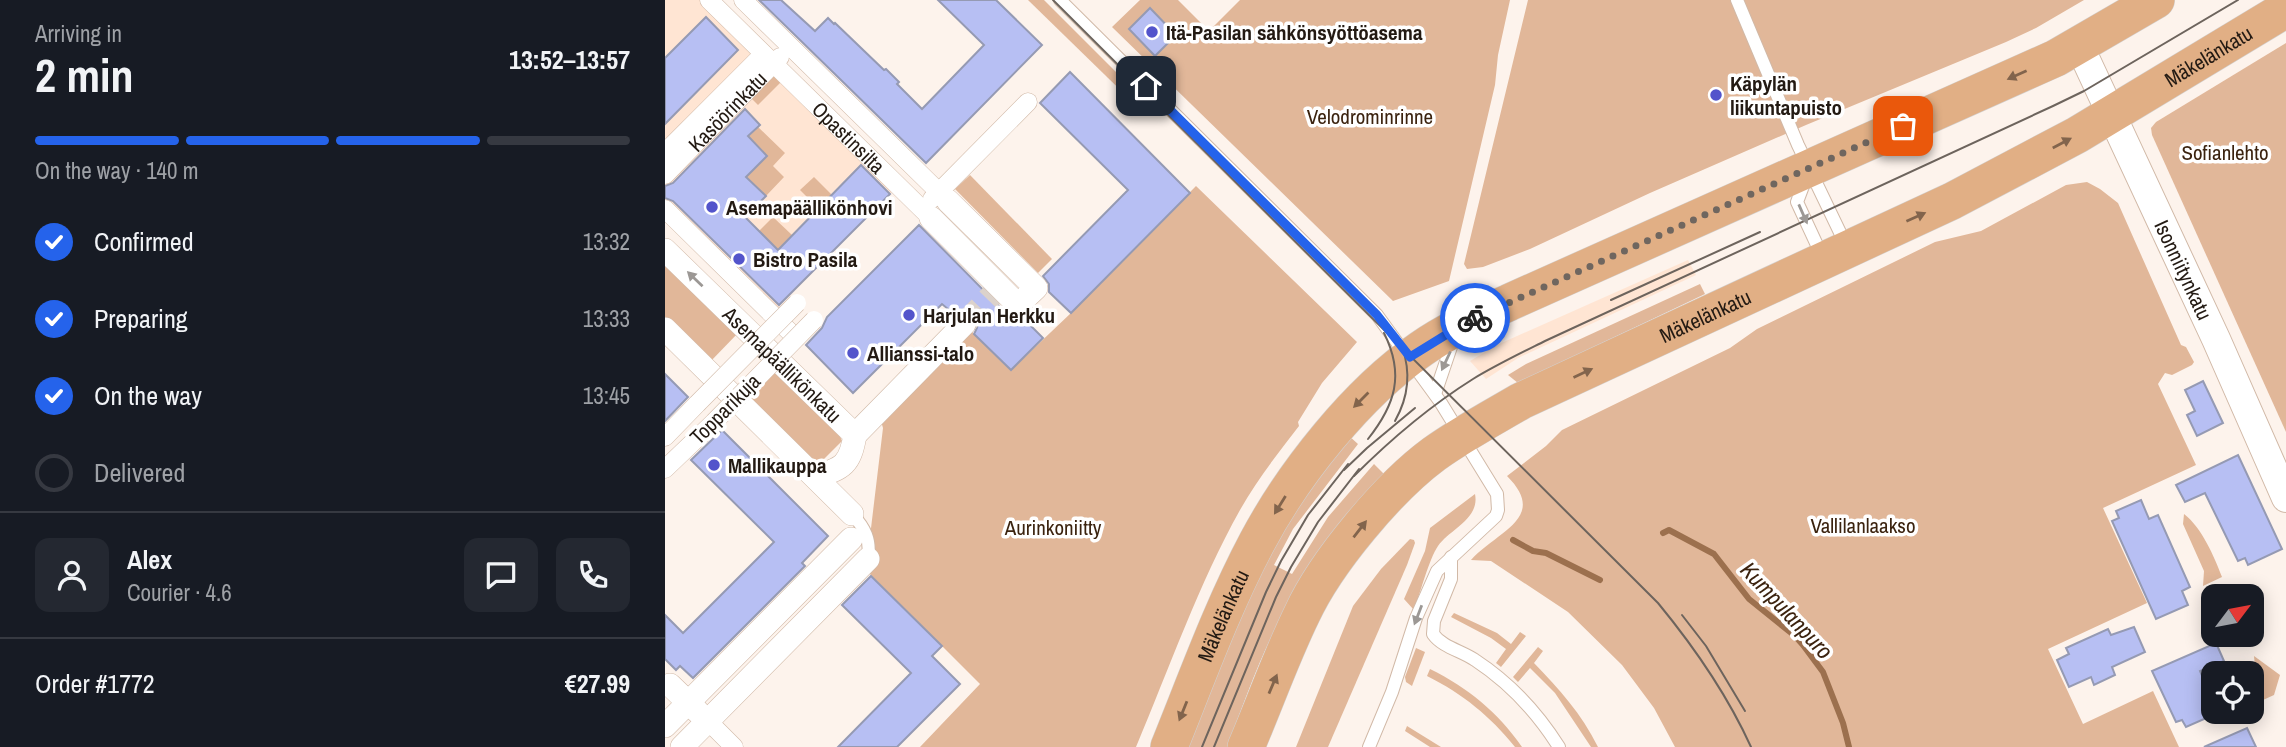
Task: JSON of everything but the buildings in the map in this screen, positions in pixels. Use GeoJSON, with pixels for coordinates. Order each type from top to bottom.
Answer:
{"type":"FeatureCollection","features":[{"type":"Feature","properties":{"kind":"main road","name":"Mäkelänkatu"},"geometry":{"type":"LineString","coordinates":[[1168,747],[1232,592],[1258,540],[1285,496],[1341,421],[1369,392],[1410,357],[1457,328],[1641,242],[2056,58],[2156,0]]}},
{"type":"Feature","properties":{"kind":"main road","name":"Mäkelänkatu"},"geometry":{"type":"LineString","coordinates":[[1246,747],[1302,612],[1319,584],[1367,519],[1391,493],[1432,456],[1460,436],[1521,401],[1952,201],[2077,135],[2286,9]]}},
{"type":"Feature","properties":{"kind":"street","name":"Opastinsilta"},"geometry":{"type":"LineString","coordinates":[[709,0],[718,19],[737,27],[769,63],[905,193],[998,289],[1019,305],[1036,288],[748,5]]}},
{"type":"Feature","properties":{"kind":"street"},"geometry":{"type":"LineString","coordinates":[[737,27],[748,5]]}},
{"type":"Feature","properties":{"kind":"street","name":"Isonniitynkatu"},"geometry":{"type":"LineString","coordinates":[[2079,45],[2286,498]]}},
{"type":"Feature","properties":{"kind":"street","name":"Kasöörinkatu"},"geometry":{"type":"LineString","coordinates":[[666,161],[769,63],[791,47]]}},
{"type":"Feature","properties":{"kind":"street"},"geometry":{"type":"LineString","coordinates":[[926,214],[1028,102]]}},
{"type":"Feature","properties":{"kind":"street"},"geometry":{"type":"LineString","coordinates":[[905,193],[921,176]]}},
{"type":"Feature","properties":{"kind":"street"},"geometry":{"type":"LineString","coordinates":[[665,209],[796,338]]}},
{"type":"Feature","properties":{"kind":"street","name":"Asemapäällikönkatu"},"geometry":{"type":"LineString","coordinates":[[665,250],[855,435],[852,454],[846,463],[838,470],[816,477]]}},
{"type":"Feature","properties":{"kind":"street","name":"Topparikuja"},"geometry":{"type":"LineString","coordinates":[[665,437],[797,303]]}},
{"type":"Feature","properties":{"kind":"street","name":"Topparikuja"},"geometry":{"type":"LineString","coordinates":[[665,469],[814,320]]}},
{"type":"Feature","properties":{"kind":"street"},"geometry":{"type":"LineString","coordinates":[[855,435],[964,324]]}},
{"type":"Feature","properties":{"kind":"street"},"geometry":{"type":"LineString","coordinates":[[665,329],[816,477],[855,527],[790,600],[667,721],[691,744],[708,721],[868,559]]}},
{"type":"Feature","properties":{"kind":"street"},"geometry":{"type":"LineString","coordinates":[[740,360],[758,377]]}},
{"type":"Feature","properties":{"kind":"street"},"geometry":{"type":"LineString","coordinates":[[698,404],[715,421]]}},
{"type":"Feature","properties":{"kind":"street"},"geometry":{"type":"LineString","coordinates":[[790,600],[809,619]]}},
{"type":"Feature","properties":{"kind":"street"},"geometry":{"type":"LineString","coordinates":[[740,650],[771,660]]}},
{"type":"Feature","properties":{"kind":"street"},"geometry":{"type":"LineString","coordinates":[[667,683],[734,747]]}},
{"type":"Feature","properties":{"kind":"lane"},"geometry":{"type":"LineString","coordinates":[[1060,0],[1377,315],[1435,394],[1497,494],[1498,510],[1489,524],[1437,571],[1369,747]]}},
{"type":"Feature","properties":{"kind":"lane"},"geometry":{"type":"LineString","coordinates":[[1737,0],[1809,168],[1836,254]]}},
{"type":"Feature","properties":{"kind":"lane"},"geometry":{"type":"LineString","coordinates":[[1809,168],[1797,202],[1836,254]]}},
{"type":"Feature","properties":{"kind":"lane"},"geometry":{"type":"LineString","coordinates":[[1435,394],[1457,328]]}},
{"type":"Feature","properties":{"kind":"lane"},"geometry":{"type":"LineString","coordinates":[[855,527],[870,544],[868,559]]}},
{"type":"Feature","properties":{"kind":"lane"},"geometry":{"type":"LineString","coordinates":[[1451,557],[1451,579],[1432,630],[1437,639],[1474,659],[1521,696],[1543,722],[1559,747]]}},
{"type":"Feature","properties":{"kind":"shaded area"},"geometry":{"type":"Polygon","coordinates":[[[665,0],[702,0],[895,189],[775,311],[665,202],[665,0]]]}},
{"type":"Feature","properties":{"kind":"shaded area"},"geometry":{"type":"Polygon","coordinates":[[[1688,260],[1696,275],[1518,358],[1486,379],[1470,361],[1497,345],[1688,260]]]}},
{"type":"Feature","properties":{"kind":"green space"},"geometry":{"type":"Polygon","coordinates":[[[1028,0],[1044,0],[1152,108],[1145,114],[1028,0]]]}},
{"type":"Feature","properties":{"kind":"green space","name":"Velodrominrinne"},"geometry":{"type":"Polygon","coordinates":[[[1140,0],[1178,0],[1209,31],[1240,0],[1510,0],[1498,55],[1495,85],[1449,281],[1393,301],[1112,27],[1140,0]]]}},
{"type":"Feature","properties":{"kind":"green space","name":"Käpylän liikuntapuisto"},"geometry":{"type":"Polygon","coordinates":[[[1528,0],[2084,0],[2006,42],[1806,125],[1530,249],[1483,267],[1467,269],[1464,264],[1528,0]]]}},
{"type":"Feature","properties":{"kind":"green space","name":"Sofianlehto"},"geometry":{"type":"Polygon","coordinates":[[[2286,43],[2286,432],[2151,128],[2156,122],[2286,43]]]}},
{"type":"Feature","properties":{"kind":"green space"},"geometry":{"type":"Polygon","coordinates":[[[775,72],[783,80],[758,105],[750,97],[775,72]]]}},
{"type":"Feature","properties":{"kind":"green space"},"geometry":{"type":"Polygon","coordinates":[[[758,127],[785,153],[773,166],[784,177],[766,196],[746,177],[767,156],[748,137],[758,127]]]}},
{"type":"Feature","properties":{"kind":"green space"},"geometry":{"type":"Polygon","coordinates":[[[970,175],[1052,259],[1038,273],[955,189],[970,175]]]}},
{"type":"Feature","properties":{"kind":"green space"},"geometry":{"type":"Polygon","coordinates":[[[814,177],[832,195],[818,208],[800,190],[814,177]]]}},
{"type":"Feature","properties":{"kind":"green space","name":"Vallilanlaakso"},"geometry":{"type":"Polygon","coordinates":[[[2087,182],[2118,203],[2181,345],[2186,347],[2194,362],[2172,375],[2165,373],[2158,384],[2196,465],[2103,508],[2147,603],[2048,649],[2083,724],[2153,691],[2179,747],[1675,747],[1654,708],[1622,665],[1568,612],[1491,561],[1471,560],[1515,523],[1521,513],[1523,503],[1519,490],[1507,476],[1562,430],[1730,348],[1757,329],[1935,242],[1981,231],[2066,185],[2087,182]]]}},
{"type":"Feature","properties":{"kind":"green space","name":"Aurinkoniitty"},"geometry":{"type":"Polygon","coordinates":[[[1196,186],[1357,342],[1322,383],[1298,422],[1299,426],[1240,510],[1198,597],[1136,747],[920,747],[980,684],[866,570],[883,428],[881,421],[971,331],[1011,370],[1196,186]]]}},
{"type":"Feature","properties":{"kind":"green space"},"geometry":{"type":"Polygon","coordinates":[[[773,217],[792,235],[778,250],[759,231],[773,217]]]}},
{"type":"Feature","properties":{"kind":"green space"},"geometry":{"type":"Polygon","coordinates":[[[665,260],[739,332],[709,363],[665,320],[665,260]]]}},
{"type":"Feature","properties":{"kind":"green space"},"geometry":{"type":"Polygon","coordinates":[[[1700,284],[1705,294],[1518,383],[1508,375],[1526,364],[1700,284]]]}},
{"type":"Feature","properties":{"kind":"green space"},"geometry":{"type":"Polygon","coordinates":[[[777,370],[837,429],[842,441],[824,459],[813,463],[748,400],[777,370]]]}},
{"type":"Feature","properties":{"kind":"green space"},"geometry":{"type":"Polygon","coordinates":[[[1348,435],[1358,444],[1293,529],[1274,565],[1292,574],[1328,517],[1374,464],[1384,474],[1336,529],[1297,589],[1261,660],[1227,747],[1185,747],[1236,626],[1279,538],[1307,490],[1348,435]]]}},
{"type":"Feature","properties":{"kind":"green space"},"geometry":{"type":"Polygon","coordinates":[[[1475,494],[1475,503],[1469,517],[1438,546],[1414,610],[1404,599],[1425,551],[1430,528],[1475,494]]]}},
{"type":"Feature","properties":{"kind":"green space"},"geometry":{"type":"Polygon","coordinates":[[[2184,514],[2202,535],[2222,577],[2203,584],[2204,571],[2183,524],[2184,514]]]}},
{"type":"Feature","properties":{"kind":"green space"},"geometry":{"type":"Polygon","coordinates":[[[1410,539],[1415,543],[1407,565],[1328,747],[1296,747],[1353,606],[1381,569],[1410,539]]]}},
{"type":"Feature","properties":{"kind":"green space"},"geometry":{"type":"Polygon","coordinates":[[[1454,613],[1497,633],[1511,644],[1520,632],[1526,636],[1501,667],[1496,663],[1506,649],[1451,617],[1454,613]]]}},
{"type":"Feature","properties":{"kind":"green space"},"geometry":{"type":"Polygon","coordinates":[[[1538,647],[1543,651],[1534,663],[1569,702],[1598,747],[1591,747],[1555,693],[1530,668],[1518,682],[1513,677],[1538,647]]]}},
{"type":"Feature","properties":{"kind":"green space"},"geometry":{"type":"Polygon","coordinates":[[[1416,648],[1425,652],[1412,686],[1406,682],[1405,677],[1416,648]]]}},
{"type":"Feature","properties":{"kind":"green space"},"geometry":{"type":"Polygon","coordinates":[[[2264,663],[2280,675],[2274,695],[2264,700],[2264,663]]]}},
{"type":"Feature","properties":{"kind":"green space"},"geometry":{"type":"Polygon","coordinates":[[[1430,669],[1481,702],[1503,723],[1522,747],[1515,747],[1496,725],[1464,698],[1427,676],[1430,669]]]}},
{"type":"Feature","properties":{"kind":"green space"},"geometry":{"type":"Polygon","coordinates":[[[1407,726],[1441,747],[1430,747],[1405,731],[1407,726]]]}},
{"type":"Feature","properties":{"kind":"waterway","name":"Kumpulanpuro"},"geometry":{"type":"LineString","coordinates":[[1663,533],[1669,530],[1714,554],[1749,599],[1803,645],[1823,672],[1843,723],[1849,747]]}},
{"type":"Feature","properties":{"kind":"waterway","name":"Kumpulanpuro"},"geometry":{"type":"LineString","coordinates":[[1513,540],[1600,580]]}},
{"type":"Feature","properties":{"kind":"tunnel"},"geometry":{"type":"LineString","coordinates":[[964,324],[996,291]]}},
{"type":"Feature","properties":{"kind":"tram line"},"geometry":{"type":"LineString","coordinates":[[1053,0],[1658,603],[1709,672],[1732,708],[1751,747]]}},
{"type":"Feature","properties":{"kind":"tram line"},"geometry":{"type":"LineString","coordinates":[[1354,476],[1426,412],[1457,389],[1500,364],[2084,91],[2238,0]]}},
{"type":"Feature","properties":{"kind":"tram line"},"geometry":{"type":"LineString","coordinates":[[1611,300],[1760,232]]}},
{"type":"Feature","properties":{"kind":"tram line"},"geometry":{"type":"LineString","coordinates":[[1368,439],[1385,414],[1394,389],[1394,362],[1384,333]]}},
{"type":"Feature","properties":{"kind":"tram line"},"geometry":{"type":"LineString","coordinates":[[1395,421],[1407,385],[1407,366],[1402,347]]}},
{"type":"Feature","properties":{"kind":"tram line"},"geometry":{"type":"LineString","coordinates":[[1344,470],[1415,408]]}},
{"type":"Feature","properties":{"kind":"tram line"},"geometry":{"type":"LineString","coordinates":[[1202,747],[1281,561],[1308,515],[1348,464]]}},
{"type":"Feature","properties":{"kind":"tram line"},"geometry":{"type":"LineString","coordinates":[[1214,747],[1291,567],[1318,522],[1359,469]]}},
{"type":"Feature","properties":{"kind":"tram line"},"geometry":{"type":"LineString","coordinates":[[1682,615],[1706,646],[1745,711]]}},
{"type":"Feature","properties":{"kind":"way so far"},"geometry":{"type":"LineString","coordinates":[[1475,318],[1903,126]]}},
{"type":"Feature","properties":{"kind":"place","name":"Itä-Pasilan sähkönsyöttöasema"},"geometry":{"type":"Point","coordinates":[1152,32]}},
{"type":"Feature","properties":{"kind":"place","name":"Käpylän liikuntapuisto"},"geometry":{"type":"Point","coordinates":[1716,95]}},
{"type":"Feature","properties":{"kind":"place","name":"Asemapäällikönhovi"},"geometry":{"type":"Point","coordinates":[712,207]}},
{"type":"Feature","properties":{"kind":"place","name":"Bistro Pasila"},"geometry":{"type":"Point","coordinates":[739,259]}},
{"type":"Feature","properties":{"kind":"place","name":"Harjulan Herkku"},"geometry":{"type":"Point","coordinates":[909,315]}},
{"type":"Feature","properties":{"kind":"place","name":"Allianssi-talo"},"geometry":{"type":"Point","coordinates":[853,353]}},
{"type":"Feature","properties":{"kind":"place","name":"Mallikauppa"},"geometry":{"type":"Point","coordinates":[714,465]}},
{"type":"Feature","properties":{"kind":"route"},"geometry":{"type":"LineString","coordinates":[[1146,86],[1377,315],[1410,357],[1475,318]]}}]}
